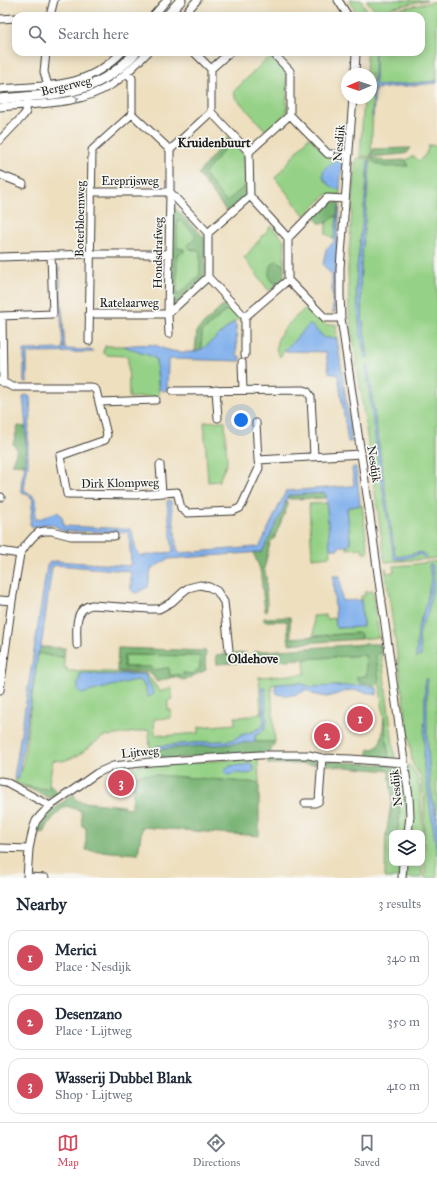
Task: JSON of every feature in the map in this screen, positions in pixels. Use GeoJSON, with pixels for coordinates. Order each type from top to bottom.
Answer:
{"type":"FeatureCollection","features":[{"type":"Feature","properties":{"kind":"main road"},"geometry":{"type":"LineString","coordinates":[[170,12],[181,0]]}},
{"type":"Feature","properties":{"kind":"main road","name":"Bergerweg"},"geometry":{"type":"LineString","coordinates":[[0,99],[25,100],[77,90],[99,82],[119,69],[132,56]]}},
{"type":"Feature","properties":{"kind":"street"},"geometry":{"type":"LineString","coordinates":[[51,12],[54,0]]}},
{"type":"Feature","properties":{"kind":"street"},"geometry":{"type":"LineString","coordinates":[[156,12],[167,0]]}},
{"type":"Feature","properties":{"kind":"street"},"geometry":{"type":"LineString","coordinates":[[186,12],[197,0]]}},
{"type":"Feature","properties":{"kind":"street"},"geometry":{"type":"LineString","coordinates":[[338,0],[346,12]]}},
{"type":"Feature","properties":{"kind":"street"},"geometry":{"type":"LineString","coordinates":[[0,19],[12,18]]}},
{"type":"Feature","properties":{"kind":"street"},"geometry":{"type":"LineString","coordinates":[[46,56],[44,72],[49,95]]}},
{"type":"Feature","properties":{"kind":"street","name":"Bergerweg"},"geometry":{"type":"LineString","coordinates":[[0,89],[36,87],[65,83],[88,77],[104,68],[118,56]]}},
{"type":"Feature","properties":{"kind":"street","name":"Bergerweg"},"geometry":{"type":"LineString","coordinates":[[0,107],[25,100],[38,105],[67,101],[89,95],[112,84],[144,56]]}},
{"type":"Feature","properties":{"kind":"street"},"geometry":{"type":"LineString","coordinates":[[198,56],[211,69],[212,112],[249,152],[250,196],[288,238],[288,280],[326,318],[341,318]]}},
{"type":"Feature","properties":{"kind":"street"},"geometry":{"type":"LineString","coordinates":[[211,69],[226,56]]}},
{"type":"Feature","properties":{"kind":"street"},"geometry":{"type":"LineString","coordinates":[[276,56],[290,71],[290,115],[328,154],[349,154]]}},
{"type":"Feature","properties":{"kind":"street"},"geometry":{"type":"LineString","coordinates":[[355,68],[356,56]]}},
{"type":"Feature","properties":{"kind":"street"},"geometry":{"type":"LineString","coordinates":[[126,73],[132,78],[132,114],[170,150],[212,112]]}},
{"type":"Feature","properties":{"kind":"street"},"geometry":{"type":"LineString","coordinates":[[0,140],[26,112],[25,100],[9,88]]}},
{"type":"Feature","properties":{"kind":"street","name":"Nesdijk"},"geometry":{"type":"LineString","coordinates":[[353,104],[340,275],[341,318],[404,764],[410,810],[408,830]]}},
{"type":"Feature","properties":{"kind":"street","name":"Boterbloemweg"},"geometry":{"type":"LineString","coordinates":[[89,341],[92,150],[132,114]]}},
{"type":"Feature","properties":{"kind":"street"},"geometry":{"type":"LineString","coordinates":[[249,152],[290,115]]}},
{"type":"Feature","properties":{"kind":"street","name":"Hondsdrafweg"},"geometry":{"type":"LineString","coordinates":[[168,334],[170,150]]}},
{"type":"Feature","properties":{"kind":"street"},"geometry":{"type":"LineString","coordinates":[[0,175],[23,184]]}},
{"type":"Feature","properties":{"kind":"street","name":"Ereprijsweg"},"geometry":{"type":"LineString","coordinates":[[91,192],[170,192]]}},
{"type":"Feature","properties":{"kind":"street"},"geometry":{"type":"LineString","coordinates":[[170,192],[208,233],[208,277],[245,317],[243,390]]}},
{"type":"Feature","properties":{"kind":"street"},"geometry":{"type":"LineString","coordinates":[[208,233],[250,196]]}},
{"type":"Feature","properties":{"kind":"street"},"geometry":{"type":"LineString","coordinates":[[288,238],[327,198],[345,199]]}},
{"type":"Feature","properties":{"kind":"street"},"geometry":{"type":"LineString","coordinates":[[0,257],[90,254],[168,254]]}},
{"type":"Feature","properties":{"kind":"street"},"geometry":{"type":"LineString","coordinates":[[2,382],[1,316],[53,314],[51,255]]}},
{"type":"Feature","properties":{"kind":"street"},"geometry":{"type":"LineString","coordinates":[[168,314],[208,277]]}},
{"type":"Feature","properties":{"kind":"street"},"geometry":{"type":"LineString","coordinates":[[245,317],[288,280]]}},
{"type":"Feature","properties":{"kind":"street","name":"Ratelaarweg"},"geometry":{"type":"LineString","coordinates":[[89,314],[168,314]]}},
{"type":"Feature","properties":{"kind":"street","name":"Dirk Klompweg"},"geometry":{"type":"LineString","coordinates":[[2,382],[12,387],[91,386],[96,390],[107,434],[105,440],[60,456],[67,494],[136,495],[177,492],[181,508],[187,513],[232,511],[236,510],[242,505],[259,468],[258,460]]}},
{"type":"Feature","properties":{"kind":"street"},"geometry":{"type":"LineString","coordinates":[[216,390],[218,418]]}},
{"type":"Feature","properties":{"kind":"street"},"geometry":{"type":"LineString","coordinates":[[174,391],[307,391],[311,396],[314,456]]}},
{"type":"Feature","properties":{"kind":"street"},"geometry":{"type":"LineString","coordinates":[[99,402],[156,400]]}},
{"type":"Feature","properties":{"kind":"street"},"geometry":{"type":"LineString","coordinates":[[256,423],[258,460],[361,454]]}},
{"type":"Feature","properties":{"kind":"street"},"geometry":{"type":"LineString","coordinates":[[160,465],[162,493]]}},
{"type":"Feature","properties":{"kind":"street"},"geometry":{"type":"LineString","coordinates":[[0,690],[3,651],[20,554],[34,536],[42,531],[52,531],[71,536],[114,536]]}},
{"type":"Feature","properties":{"kind":"street"},"geometry":{"type":"LineString","coordinates":[[0,551],[20,554]]}},
{"type":"Feature","properties":{"kind":"street"},"geometry":{"type":"LineString","coordinates":[[77,645],[78,616],[80,611],[85,607],[92,605],[149,610],[159,609],[172,602],[185,590],[192,586],[200,585],[213,589],[220,595],[224,602],[229,650]]}},
{"type":"Feature","properties":{"kind":"street"},"geometry":{"type":"LineString","coordinates":[[0,600],[12,601]]}},
{"type":"Feature","properties":{"kind":"street","name":"Lijtweg"},"geometry":{"type":"LineString","coordinates":[[28,877],[29,849],[36,821],[50,806],[97,773],[113,766],[260,755],[309,755],[322,758],[404,764]]}},
{"type":"Feature","properties":{"kind":"street"},"geometry":{"type":"LineString","coordinates":[[305,803],[315,804],[318,801],[322,758]]}},
{"type":"Feature","properties":{"kind":"street"},"geometry":{"type":"LineString","coordinates":[[0,781],[6,782],[50,806]]}},
{"type":"Feature","properties":{"kind":"street"},"geometry":{"type":"LineString","coordinates":[[0,848],[29,849]]}},
{"type":"Feature","properties":{"kind":"street"},"geometry":{"type":"LineString","coordinates":[[402,878],[403,866]]}},
{"type":"Feature","properties":{"kind":"street"},"geometry":{"type":"LineString","coordinates":[[28,877],[45,878]]}},
{"type":"Feature","properties":{"kind":"green space"},"geometry":{"type":"Polygon","coordinates":[[[349,0],[361,0],[368,12],[356,12],[349,0]]]}},
{"type":"Feature","properties":{"kind":"green space"},"geometry":{"type":"Polygon","coordinates":[[[366,0],[427,0],[390,8],[389,11],[437,1],[437,81],[378,87],[377,86],[377,68],[366,68],[367,56],[425,56],[425,12],[382,12],[374,9],[366,0]]]}},
{"type":"Feature","properties":{"kind":"green space"},"geometry":{"type":"Polygon","coordinates":[[[270,56],[287,73],[287,112],[267,132],[235,97],[234,91],[270,56]]]}},
{"type":"Feature","properties":{"kind":"green space"},"geometry":{"type":"Polygon","coordinates":[[[364,104],[373,104],[371,157],[360,156],[364,104]]]}},
{"type":"Feature","properties":{"kind":"green space"},"geometry":{"type":"Polygon","coordinates":[[[309,137],[328,157],[342,158],[342,161],[335,162],[327,167],[324,180],[336,189],[340,190],[340,195],[326,195],[305,216],[275,178],[309,137]]]}},
{"type":"Feature","properties":{"kind":"green space"},"geometry":{"type":"Polygon","coordinates":[[[227,138],[231,141],[204,174],[226,202],[245,186],[245,196],[227,212],[198,174],[227,138]]]}},
{"type":"Feature","properties":{"kind":"green space"},"geometry":{"type":"Polygon","coordinates":[[[231,141],[244,155],[245,186],[226,202],[204,174],[231,141]]]}},
{"type":"Feature","properties":{"kind":"green space"},"geometry":{"type":"Polygon","coordinates":[[[429,145],[437,146],[437,557],[432,559],[385,562],[349,310],[348,267],[356,159],[373,158],[373,162],[408,166],[406,160],[414,156],[419,161],[427,152],[429,145]],[[368,160],[356,288],[360,331],[366,358],[368,357],[363,325],[360,286],[370,160],[368,160]]]}},
{"type":"Feature","properties":{"kind":"green space"},"geometry":{"type":"Polygon","coordinates":[[[411,148],[407,153],[403,154],[371,157],[371,154],[373,154],[373,149],[411,148]]]}},
{"type":"Feature","properties":{"kind":"green space"},"geometry":{"type":"Polygon","coordinates":[[[373,158],[385,161],[406,160],[408,166],[385,167],[373,162],[373,158]]]}},
{"type":"Feature","properties":{"kind":"green space"},"geometry":{"type":"Polygon","coordinates":[[[327,202],[340,203],[337,215],[326,223],[319,223],[313,215],[327,202]]]}},
{"type":"Feature","properties":{"kind":"green space"},"geometry":{"type":"Polygon","coordinates":[[[172,205],[205,238],[205,277],[171,308],[172,205]],[[177,220],[177,248],[184,249],[184,252],[177,254],[177,296],[200,275],[200,252],[189,248],[187,245],[192,242],[196,235],[180,220],[177,220]]]}},
{"type":"Feature","properties":{"kind":"green space"},"geometry":{"type":"Polygon","coordinates":[[[337,215],[335,239],[326,234],[326,223],[337,215]]]}},
{"type":"Feature","properties":{"kind":"green space"},"geometry":{"type":"Polygon","coordinates":[[[177,220],[180,220],[196,235],[190,249],[200,252],[200,275],[176,297],[177,220]]]}},
{"type":"Feature","properties":{"kind":"green space"},"geometry":{"type":"Polygon","coordinates":[[[271,226],[285,241],[284,266],[278,261],[272,282],[278,283],[269,291],[244,258],[271,226]]]}},
{"type":"Feature","properties":{"kind":"green space"},"geometry":{"type":"Polygon","coordinates":[[[276,261],[284,266],[284,278],[278,283],[272,282],[269,277],[271,265],[276,261]]]}},
{"type":"Feature","properties":{"kind":"green space"},"geometry":{"type":"Polygon","coordinates":[[[227,302],[231,306],[202,332],[201,351],[195,352],[197,330],[227,302]]]}},
{"type":"Feature","properties":{"kind":"green space"},"geometry":{"type":"Polygon","coordinates":[[[231,306],[241,317],[241,319],[234,322],[201,351],[202,332],[231,306]]]}},
{"type":"Feature","properties":{"kind":"green space"},"geometry":{"type":"Polygon","coordinates":[[[308,306],[326,325],[336,324],[337,338],[325,338],[311,325],[284,351],[280,357],[277,350],[277,343],[280,336],[290,322],[308,306]]]}},
{"type":"Feature","properties":{"kind":"green space"},"geometry":{"type":"Polygon","coordinates":[[[105,346],[124,346],[154,357],[156,359],[159,396],[129,398],[128,358],[125,356],[106,355],[103,352],[105,346]]]}},
{"type":"Feature","properties":{"kind":"green space"},"geometry":{"type":"Polygon","coordinates":[[[204,422],[225,422],[227,463],[219,481],[208,482],[204,422]]]}},
{"type":"Feature","properties":{"kind":"green space"},"geometry":{"type":"Polygon","coordinates":[[[18,426],[26,427],[25,465],[12,464],[17,449],[13,444],[18,426]]]}},
{"type":"Feature","properties":{"kind":"green space"},"geometry":{"type":"Polygon","coordinates":[[[324,493],[326,498],[287,498],[291,495],[324,493]]]}},
{"type":"Feature","properties":{"kind":"green space"},"geometry":{"type":"Polygon","coordinates":[[[286,500],[288,505],[274,539],[270,543],[264,567],[266,577],[267,611],[265,611],[260,569],[253,552],[261,552],[263,550],[286,500]]]}},
{"type":"Feature","properties":{"kind":"green space"},"geometry":{"type":"Polygon","coordinates":[[[327,503],[331,556],[312,558],[309,504],[327,503]]]}},
{"type":"Feature","properties":{"kind":"green space"},"geometry":{"type":"Polygon","coordinates":[[[362,505],[368,553],[363,553],[362,548],[347,549],[350,539],[347,508],[362,505]]]}},
{"type":"Feature","properties":{"kind":"green space"},"geometry":{"type":"Polygon","coordinates":[[[437,561],[437,878],[425,878],[424,798],[420,775],[413,765],[412,760],[385,568],[387,573],[394,572],[393,566],[437,561]]]}},
{"type":"Feature","properties":{"kind":"green space"},"geometry":{"type":"Polygon","coordinates":[[[373,591],[379,637],[362,639],[360,633],[314,636],[313,616],[326,615],[327,619],[335,618],[336,628],[363,626],[361,596],[365,596],[364,592],[373,591]]]}},
{"type":"Feature","properties":{"kind":"green space"},"geometry":{"type":"Polygon","coordinates":[[[290,617],[291,638],[360,633],[362,639],[289,644],[287,621],[264,621],[264,618],[290,617]]]}},
{"type":"Feature","properties":{"kind":"green space"},"geometry":{"type":"Polygon","coordinates":[[[380,644],[381,653],[376,654],[379,683],[373,688],[372,684],[359,682],[356,677],[367,675],[365,655],[254,662],[253,652],[380,644]]]}},
{"type":"Feature","properties":{"kind":"green space"},"geometry":{"type":"Polygon","coordinates":[[[41,647],[65,648],[64,657],[38,653],[41,647]]]}},
{"type":"Feature","properties":{"kind":"green space"},"geometry":{"type":"Polygon","coordinates":[[[118,648],[206,651],[206,670],[184,680],[173,677],[157,682],[148,671],[117,671],[118,648]],[[124,655],[124,667],[152,667],[152,670],[169,668],[170,676],[179,674],[182,676],[183,673],[192,674],[200,668],[200,656],[124,655]]]}},
{"type":"Feature","properties":{"kind":"green space"},"geometry":{"type":"Polygon","coordinates":[[[38,653],[64,657],[64,667],[67,668],[67,671],[146,673],[160,692],[171,687],[172,699],[168,700],[168,710],[171,710],[171,718],[154,719],[155,735],[163,734],[163,736],[199,733],[199,727],[235,724],[235,717],[261,714],[259,677],[305,674],[304,659],[365,655],[367,675],[356,677],[359,682],[372,684],[373,688],[364,685],[312,687],[301,683],[271,685],[275,742],[255,742],[255,736],[262,732],[265,728],[263,712],[264,725],[233,740],[158,746],[157,749],[150,750],[149,730],[103,737],[77,756],[63,761],[53,760],[49,782],[50,786],[47,789],[23,786],[15,782],[15,779],[18,778],[19,771],[22,771],[38,653]],[[81,674],[140,680],[143,682],[148,696],[147,678],[81,674]]]}},
{"type":"Feature","properties":{"kind":"green space"},"geometry":{"type":"Polygon","coordinates":[[[246,653],[246,662],[217,664],[216,655],[246,653]]]}},
{"type":"Feature","properties":{"kind":"green space"},"geometry":{"type":"Polygon","coordinates":[[[381,653],[395,759],[389,759],[376,654],[381,653]]]}},
{"type":"Feature","properties":{"kind":"green space"},"geometry":{"type":"Polygon","coordinates":[[[124,655],[201,656],[200,668],[192,674],[183,673],[183,676],[170,676],[169,668],[152,670],[152,667],[124,667],[124,655]]]}},
{"type":"Feature","properties":{"kind":"green space"},"geometry":{"type":"Polygon","coordinates":[[[384,718],[389,759],[367,756],[369,749],[375,748],[380,743],[384,718]]]}},
{"type":"Feature","properties":{"kind":"green space"},"geometry":{"type":"Polygon","coordinates":[[[255,742],[275,742],[270,752],[152,760],[150,750],[255,742]]]}},
{"type":"Feature","properties":{"kind":"green space"},"geometry":{"type":"Polygon","coordinates":[[[258,758],[259,783],[143,774],[134,777],[133,766],[258,758]]]}},
{"type":"Feature","properties":{"kind":"green space"},"geometry":{"type":"Polygon","coordinates":[[[268,759],[316,760],[316,764],[268,764],[268,759]]]}},
{"type":"Feature","properties":{"kind":"green space"},"geometry":{"type":"Polygon","coordinates":[[[327,761],[389,765],[396,767],[399,800],[397,830],[389,830],[389,836],[386,835],[392,799],[389,771],[325,765],[327,761]]]}},
{"type":"Feature","properties":{"kind":"green space"},"geometry":{"type":"Polygon","coordinates":[[[398,765],[403,769],[407,806],[405,830],[398,830],[400,816],[396,767],[398,765]]]}},
{"type":"Feature","properties":{"kind":"green space"},"geometry":{"type":"Polygon","coordinates":[[[407,765],[410,766],[416,774],[420,789],[423,828],[423,830],[410,830],[407,765]]]}},
{"type":"Feature","properties":{"kind":"green space"},"geometry":{"type":"Polygon","coordinates":[[[143,774],[259,783],[259,836],[142,827],[138,854],[86,850],[86,828],[82,826],[81,811],[66,806],[53,818],[44,833],[38,833],[44,821],[53,810],[74,794],[76,799],[81,802],[124,806],[124,808],[132,807],[134,777],[143,774]]]}},
{"type":"Feature","properties":{"kind":"green space"},"geometry":{"type":"Polygon","coordinates":[[[50,784],[58,794],[49,798],[23,786],[47,789],[49,788],[50,784]]]}},
{"type":"Feature","properties":{"kind":"green space"},"geometry":{"type":"Polygon","coordinates":[[[386,835],[389,836],[389,866],[400,866],[399,878],[385,878],[386,835]]]}},
{"type":"Feature","properties":{"kind":"green space"},"geometry":{"type":"Polygon","coordinates":[[[406,866],[422,866],[422,878],[405,878],[406,866]]]}},
{"type":"Feature","properties":{"kind":"water"},"geometry":{"type":"Polygon","coordinates":[[[437,81],[437,83],[377,89],[377,85],[378,86],[437,81]]]}},
{"type":"Feature","properties":{"kind":"water"},"geometry":{"type":"Polygon","coordinates":[[[373,104],[374,104],[373,117],[373,104]]]}},
{"type":"Feature","properties":{"kind":"water"},"geometry":{"type":"Polygon","coordinates":[[[368,160],[370,160],[370,162],[360,286],[363,325],[368,358],[365,358],[360,331],[356,288],[368,160]]]}},
{"type":"Feature","properties":{"kind":"water"},"geometry":{"type":"Polygon","coordinates":[[[342,161],[340,190],[326,182],[323,174],[329,165],[342,161]]]}},
{"type":"Feature","properties":{"kind":"water"},"geometry":{"type":"Polygon","coordinates":[[[339,205],[334,295],[335,312],[333,313],[332,275],[323,265],[326,249],[334,242],[339,205]]]}},
{"type":"Feature","properties":{"kind":"water"},"geometry":{"type":"Polygon","coordinates":[[[58,267],[65,349],[91,350],[94,352],[27,353],[27,382],[24,382],[24,350],[63,349],[58,267]]]}},
{"type":"Feature","properties":{"kind":"water"},"geometry":{"type":"Polygon","coordinates":[[[234,322],[236,325],[237,356],[240,356],[241,361],[170,359],[168,362],[167,390],[163,391],[159,389],[156,359],[124,346],[155,345],[177,352],[197,351],[205,347],[234,322]]]}},
{"type":"Feature","properties":{"kind":"water"},"geometry":{"type":"Polygon","coordinates":[[[309,325],[311,325],[325,338],[337,338],[352,442],[348,442],[338,375],[329,373],[326,352],[284,351],[309,325]]]}},
{"type":"Feature","properties":{"kind":"water"},"geometry":{"type":"Polygon","coordinates":[[[368,365],[395,554],[397,557],[421,552],[426,557],[424,558],[421,554],[403,559],[394,559],[378,460],[366,366],[368,365]]]}},
{"type":"Feature","properties":{"kind":"water"},"geometry":{"type":"Polygon","coordinates":[[[26,395],[30,397],[31,417],[28,437],[28,464],[24,488],[25,491],[31,494],[36,500],[35,519],[58,512],[62,517],[64,526],[130,529],[133,535],[136,550],[140,556],[173,552],[168,500],[171,501],[177,549],[181,553],[260,546],[286,491],[352,486],[354,484],[353,467],[356,467],[360,503],[358,506],[347,508],[350,539],[348,546],[340,546],[338,549],[330,549],[325,493],[291,495],[288,496],[281,514],[261,552],[168,559],[151,569],[148,587],[136,593],[131,590],[131,575],[129,571],[56,565],[52,567],[41,647],[38,653],[19,773],[18,778],[16,779],[14,778],[47,566],[50,562],[55,561],[130,566],[131,563],[129,534],[126,532],[64,531],[53,525],[47,524],[35,527],[31,526],[30,523],[33,500],[30,496],[22,492],[21,489],[25,467],[26,448],[23,398],[26,395]]]}},
{"type":"Feature","properties":{"kind":"water"},"geometry":{"type":"Polygon","coordinates":[[[432,564],[434,582],[428,612],[421,627],[419,637],[421,656],[416,657],[418,628],[427,601],[431,579],[429,565],[432,564]]]}},
{"type":"Feature","properties":{"kind":"water"},"geometry":{"type":"Polygon","coordinates":[[[333,576],[340,576],[342,601],[361,600],[363,627],[336,628],[333,576]]]}},
{"type":"Feature","properties":{"kind":"water"},"geometry":{"type":"Polygon","coordinates":[[[80,674],[145,674],[154,694],[148,697],[143,683],[135,680],[81,694],[78,690],[80,674]]]}},
{"type":"Feature","properties":{"kind":"water"},"geometry":{"type":"Polygon","coordinates":[[[425,679],[427,679],[427,730],[430,786],[437,821],[437,855],[424,764],[425,679]]]}},
{"type":"Feature","properties":{"kind":"water"},"geometry":{"type":"Polygon","coordinates":[[[301,683],[312,687],[364,685],[377,688],[377,695],[351,690],[327,697],[312,694],[305,690],[292,695],[284,695],[277,694],[275,690],[276,684],[301,683]]]}},
{"type":"Feature","properties":{"kind":"water"},"geometry":{"type":"Polygon","coordinates":[[[262,687],[265,687],[267,723],[262,732],[255,736],[255,742],[157,749],[157,746],[233,740],[260,728],[264,725],[262,687]]]}},
{"type":"Feature","properties":{"kind":"water"},"geometry":{"type":"Polygon","coordinates":[[[250,763],[254,768],[250,774],[237,773],[227,775],[225,772],[225,769],[229,766],[245,765],[250,763]]]}},
{"type":"Feature","properties":{"kind":"place","name":"Merici"},"geometry":{"type":"Point","coordinates":[360,719]}},
{"type":"Feature","properties":{"kind":"place","name":"Desenzano"},"geometry":{"type":"Point","coordinates":[327,736]}},
{"type":"Feature","properties":{"kind":"place","name":"Wasserij Dubbel Blank"},"geometry":{"type":"Point","coordinates":[121,783]}},
{"type":"Feature","properties":{"kind":"district","name":"Kruidenbuurt"},"geometry":{"type":"Point","coordinates":[214,143]}},
{"type":"Feature","properties":{"kind":"district","name":"Oldehove"},"geometry":{"type":"Point","coordinates":[253,659]}}]}
